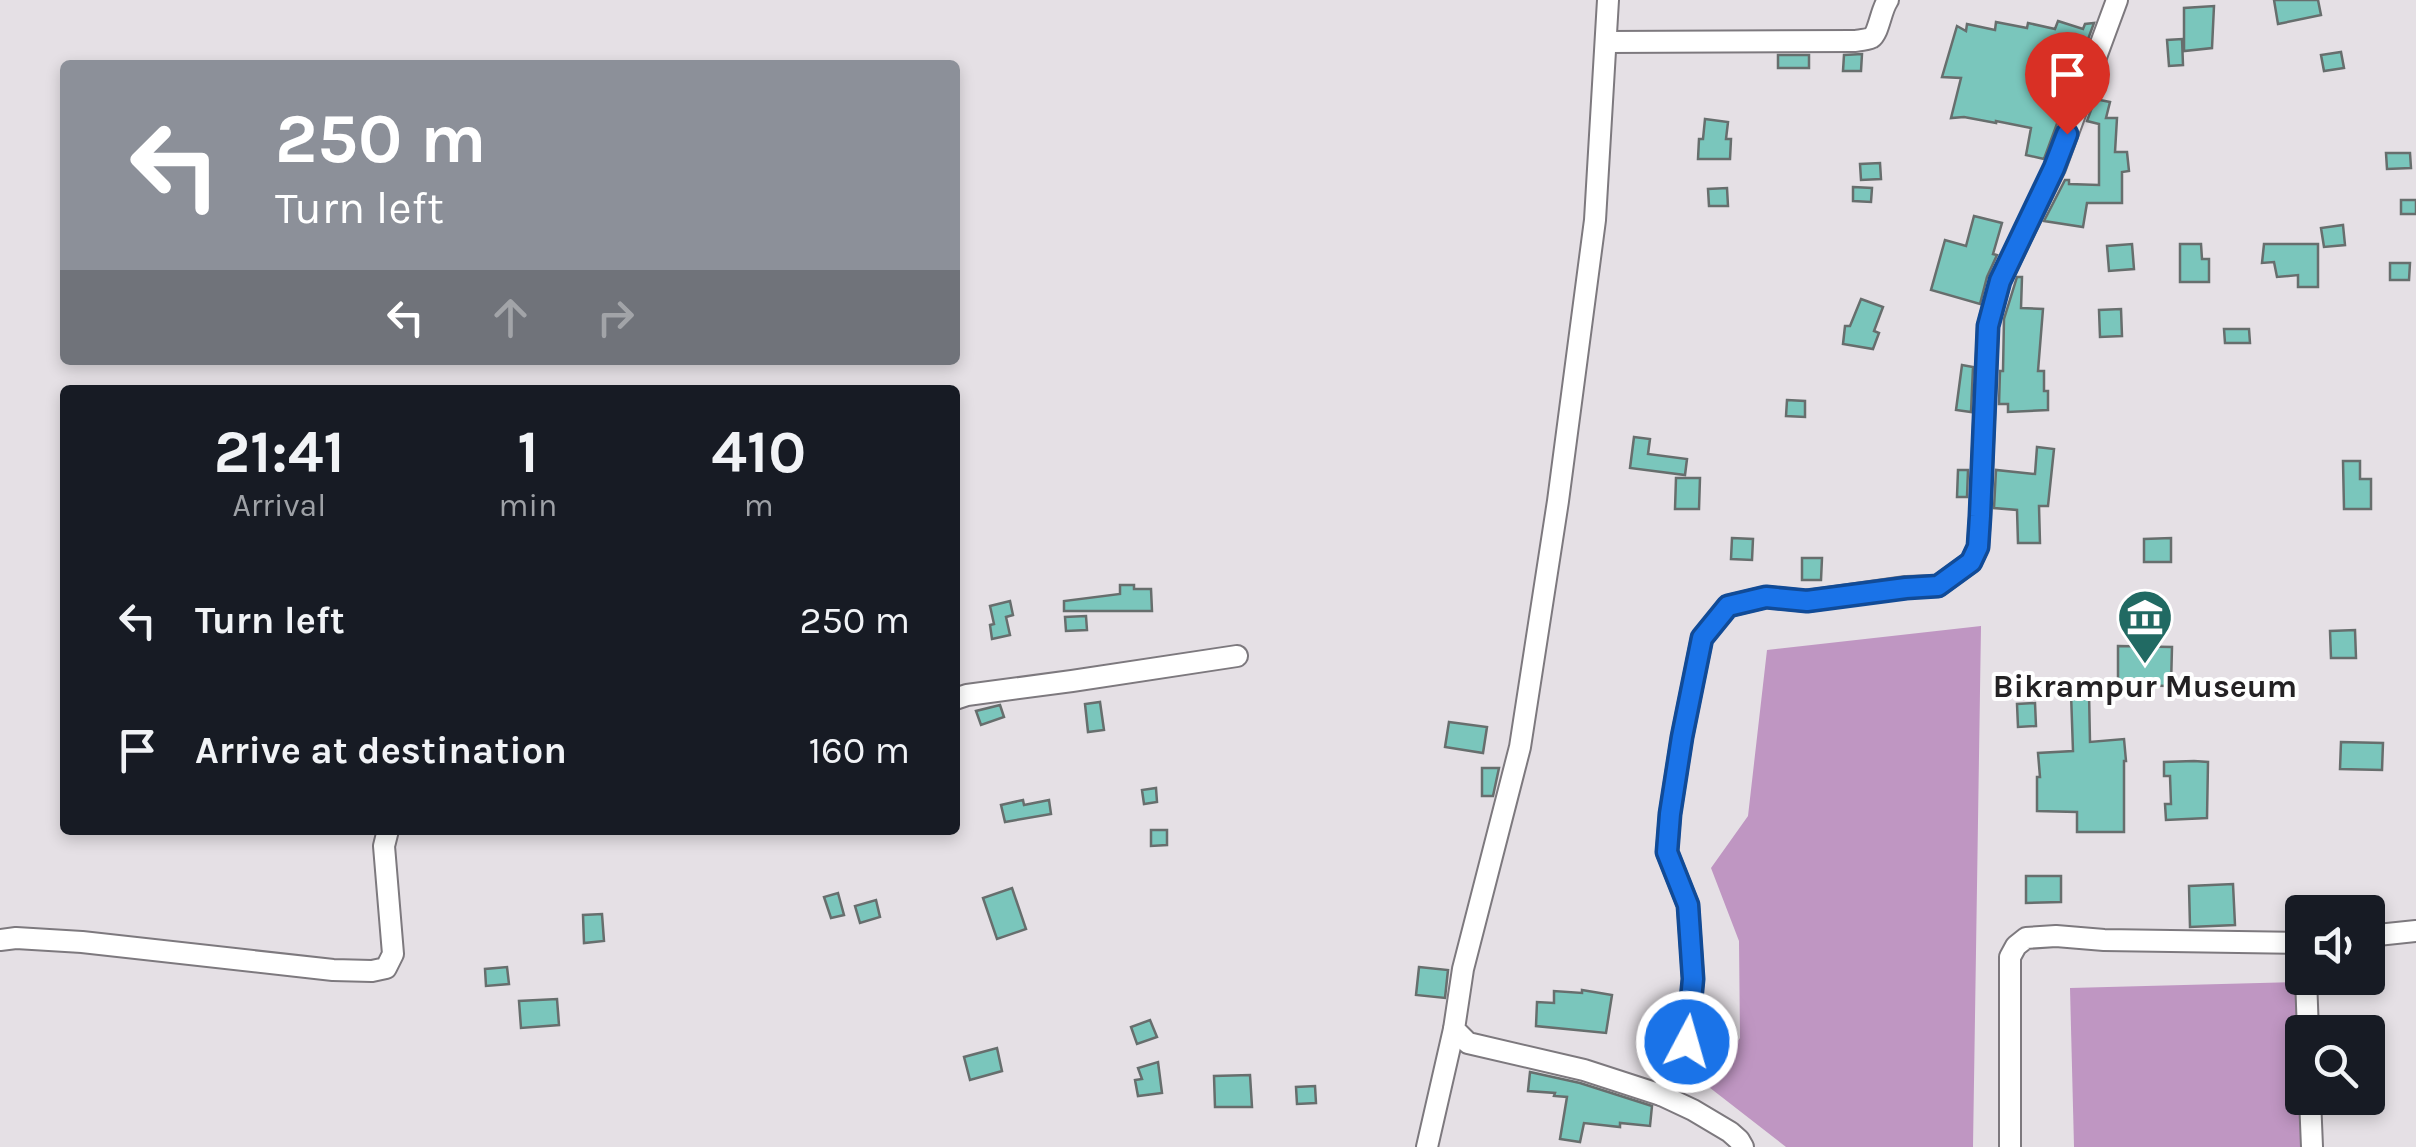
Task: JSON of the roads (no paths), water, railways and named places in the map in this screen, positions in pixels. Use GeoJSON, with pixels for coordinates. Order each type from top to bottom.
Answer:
{"type":"FeatureCollection","features":[{"type":"Feature","properties":{"kind":"street"},"geometry":{"type":"LineString","coordinates":[[1427,1147],[1454,1029],[1463,969],[1520,746],[1558,502],[1595,220],[1608,0]]}},
{"type":"Feature","properties":{"kind":"street"},"geometry":{"type":"LineString","coordinates":[[1607,42],[1854,41],[1875,34],[1888,0]]}},
{"type":"Feature","properties":{"kind":"street"},"geometry":{"type":"LineString","coordinates":[[1661,1096],[1687,1042],[1693,979],[1688,905],[1667,852],[1679,756],[1702,638],[1728,606],[1766,597],[1807,601],[1938,586],[1971,562],[1978,547],[1988,326],[2000,281],[2054,168],[2117,0]]}},
{"type":"Feature","properties":{"kind":"street"},"geometry":{"type":"LineString","coordinates":[[960,698],[1237,656]]}},
{"type":"Feature","properties":{"kind":"street"},"geometry":{"type":"LineString","coordinates":[[0,940],[82,942],[372,972],[386,968],[392,954],[384,846],[387,835]]}},
{"type":"Feature","properties":{"kind":"street"},"geometry":{"type":"LineString","coordinates":[[2385,934],[2416,931]]}},
{"type":"Feature","properties":{"kind":"street"},"geometry":{"type":"LineString","coordinates":[[2010,1147],[2010,957],[2026,938],[2285,945]]}},
{"type":"Feature","properties":{"kind":"street"},"geometry":{"type":"LineString","coordinates":[[1454,1029],[1468,1043],[1584,1070],[1661,1096],[1730,1132],[1743,1147]]}},
{"type":"Feature","properties":{"kind":"street"},"geometry":{"type":"LineString","coordinates":[[2311,1115],[2312,1147]]}},
{"type":"Feature","properties":{"kind":"place","name":"Bikrampur Museum"},"geometry":{"type":"Point","coordinates":[2145,666]}}]}
